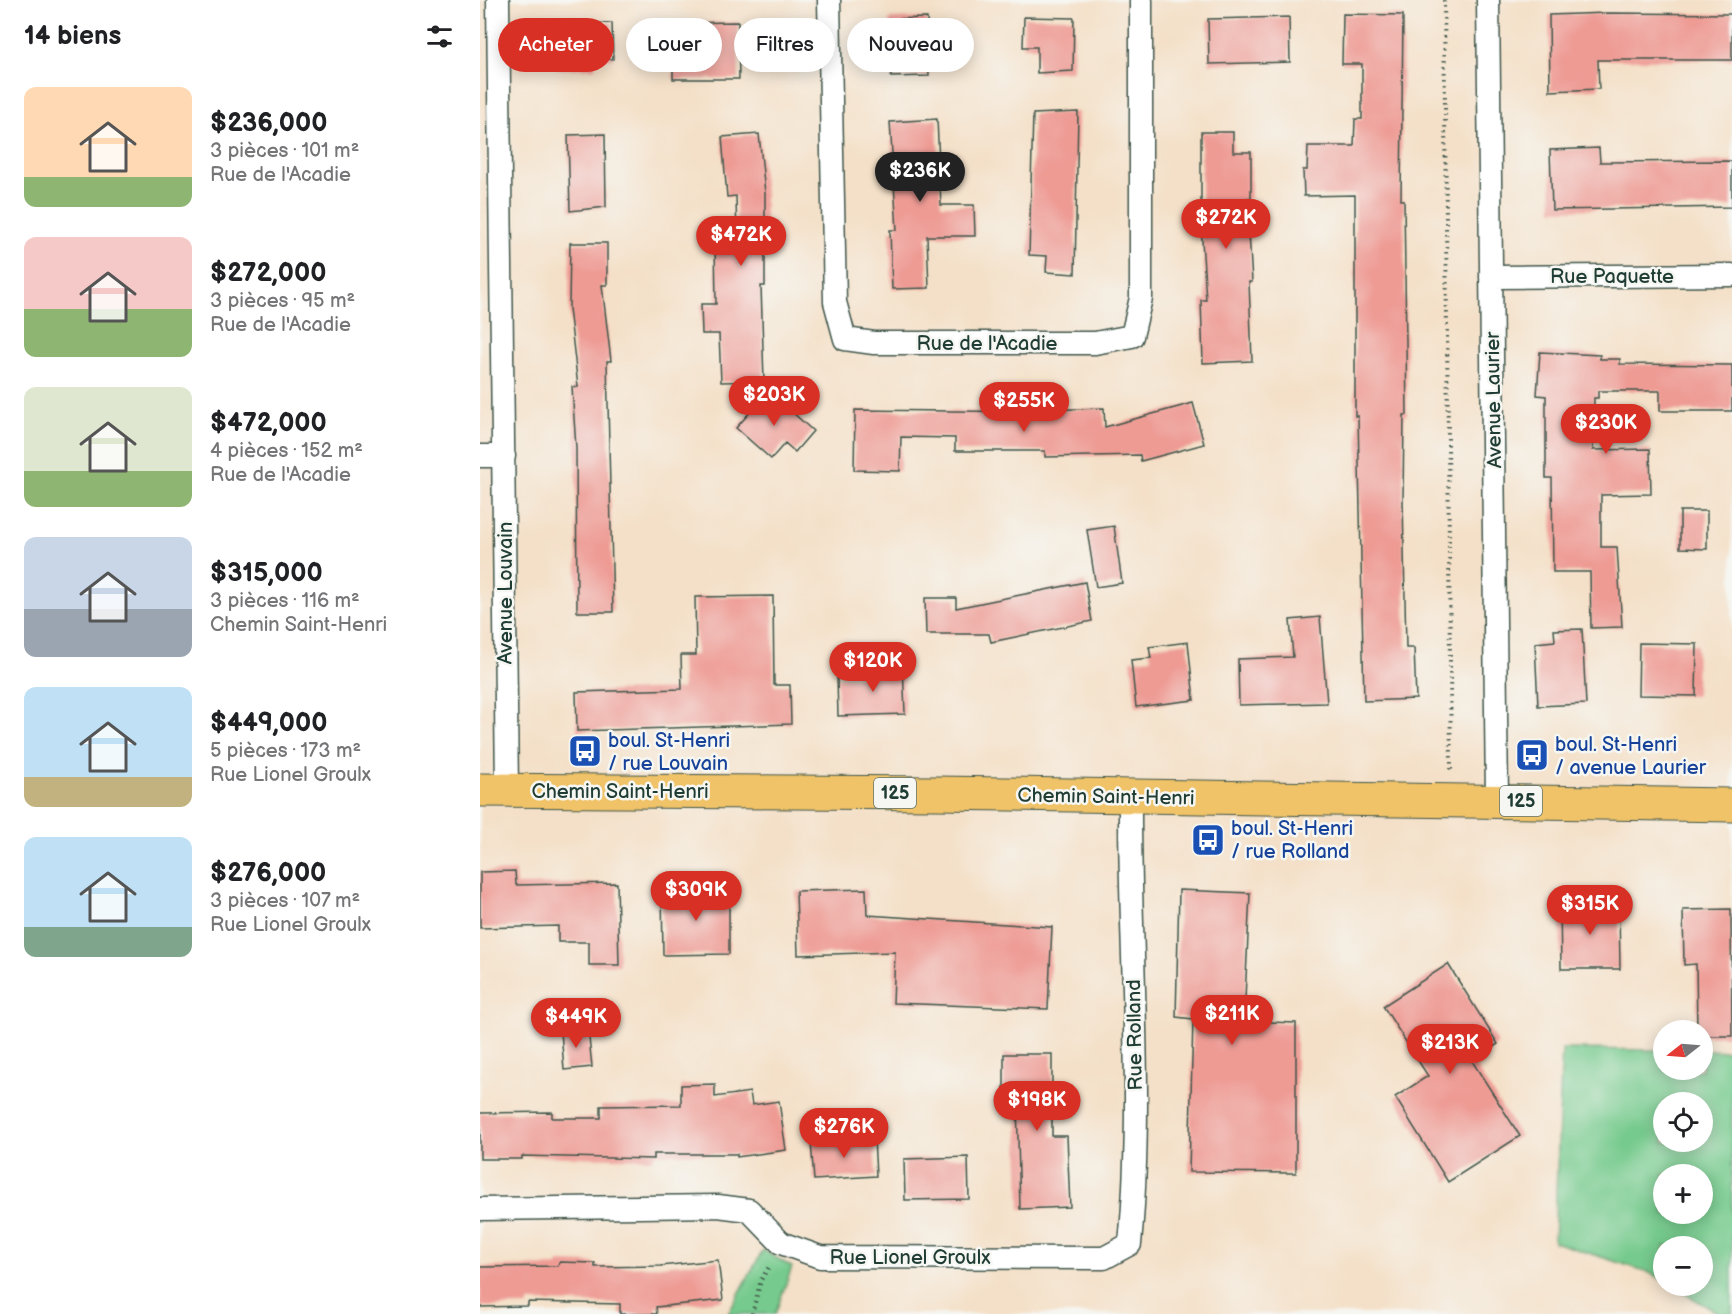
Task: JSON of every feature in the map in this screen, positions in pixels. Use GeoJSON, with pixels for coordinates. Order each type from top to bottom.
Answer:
{"type":"FeatureCollection","features":[{"type":"Feature","properties":{"kind":"main road","name":"Chemin Saint-Henri"},"geometry":{"type":"LineString","coordinates":[[493,791],[1497,799],[1539,803],[1732,805]]}},
{"type":"Feature","properties":{"kind":"street","name":"Avenue Louvain"},"geometry":{"type":"LineString","coordinates":[[493,791],[504,456],[498,0]]}},
{"type":"Feature","properties":{"kind":"street","name":"Rue de l'Acadie"},"geometry":{"type":"LineString","coordinates":[[829,0],[835,302],[844,339],[874,343],[1095,343],[1132,336],[1141,298],[1141,0]]}},
{"type":"Feature","properties":{"kind":"street","name":"Avenue Laurier"},"geometry":{"type":"LineString","coordinates":[[1488,0],[1497,799]]}},
{"type":"Feature","properties":{"kind":"street","name":"Rue Paquette"},"geometry":{"type":"LineString","coordinates":[[1491,277],[1732,275]]}},
{"type":"Feature","properties":{"kind":"street"},"geometry":{"type":"LineString","coordinates":[[480,456],[504,456]]}},
{"type":"Feature","properties":{"kind":"street","name":"Rue Rolland"},"geometry":{"type":"LineString","coordinates":[[1104,1258],[1130,1244],[1135,1190],[1130,797]]}},
{"type":"Feature","properties":{"kind":"street","name":"Rue Lionel Groulx"},"geometry":{"type":"LineString","coordinates":[[480,1209],[718,1206],[749,1210],[782,1243],[820,1257],[1104,1258]]}},
{"type":"Feature","properties":{"kind":"path"},"geometry":{"type":"LineString","coordinates":[[1444,0],[1451,777]]}},
{"type":"Feature","properties":{"kind":"path"},"geometry":{"type":"LineString","coordinates":[[752,1314],[761,1280],[782,1243]]}},
{"type":"Feature","properties":{"kind":"green space"},"geometry":{"type":"Polygon","coordinates":[[[1562,1049],[1653,1050],[1653,1080],[1713,1080],[1713,1050],[1732,1051],[1732,1314],[1720,1314],[1689,1296],[1713,1296],[1713,1236],[1653,1236],[1653,1275],[1554,1242],[1562,1049]]]}},
{"type":"Feature","properties":{"kind":"green space"},"geometry":{"type":"Polygon","coordinates":[[[763,1250],[792,1267],[775,1314],[728,1314],[763,1250]]]}},
{"type":"Feature","properties":{"kind":"building"},"geometry":{"type":"Polygon","coordinates":[[[1343,14],[1403,15],[1401,200],[1404,200],[1407,415],[1404,415],[1403,500],[1406,648],[1414,648],[1416,699],[1364,701],[1358,416],[1355,416],[1355,195],[1304,196],[1303,170],[1307,170],[1308,146],[1354,146],[1355,119],[1362,119],[1362,64],[1342,64],[1343,14]]]}},
{"type":"Feature","properties":{"kind":"building"},"geometry":{"type":"Polygon","coordinates":[[[1732,14],[1732,60],[1598,60],[1599,89],[1550,91],[1549,15],[1732,14]]]}},
{"type":"Feature","properties":{"kind":"building"},"geometry":{"type":"Polygon","coordinates":[[[1024,17],[1074,18],[1073,71],[1037,73],[1037,47],[1023,47],[1024,17]]]}},
{"type":"Feature","properties":{"kind":"building"},"geometry":{"type":"Polygon","coordinates":[[[1289,17],[1290,62],[1209,64],[1208,19],[1289,17]]]}},
{"type":"Feature","properties":{"kind":"building"},"geometry":{"type":"Polygon","coordinates":[[[722,22],[734,22],[734,72],[739,72],[739,79],[673,79],[673,72],[722,72],[722,22]]]}},
{"type":"Feature","properties":{"kind":"building"},"geometry":{"type":"Polygon","coordinates":[[[891,72],[929,72],[929,76],[891,77],[891,72]]]}},
{"type":"Feature","properties":{"kind":"building"},"geometry":{"type":"Polygon","coordinates":[[[1078,112],[1075,274],[1046,272],[1047,256],[1029,255],[1033,114],[1078,112]]]}},
{"type":"Feature","properties":{"kind":"building"},"geometry":{"type":"Polygon","coordinates":[[[937,119],[941,205],[974,205],[975,236],[927,236],[929,288],[892,289],[890,230],[897,230],[890,122],[937,119]]]}},
{"type":"Feature","properties":{"kind":"building"},"geometry":{"type":"Polygon","coordinates":[[[1201,132],[1233,132],[1233,152],[1251,152],[1251,198],[1247,198],[1252,282],[1249,282],[1252,361],[1203,363],[1201,300],[1206,300],[1201,225],[1201,132]]]}},
{"type":"Feature","properties":{"kind":"building"},"geometry":{"type":"Polygon","coordinates":[[[605,134],[606,207],[570,211],[568,135],[605,134]]]}},
{"type":"Feature","properties":{"kind":"building"},"geometry":{"type":"Polygon","coordinates":[[[759,134],[765,193],[765,286],[761,286],[764,381],[721,382],[719,334],[702,334],[701,304],[716,304],[715,242],[737,242],[736,196],[727,197],[722,137],[759,134]]]}},
{"type":"Feature","properties":{"kind":"building"},"geometry":{"type":"Polygon","coordinates":[[[1599,148],[1600,162],[1732,161],[1732,207],[1552,210],[1550,150],[1599,148]]]}},
{"type":"Feature","properties":{"kind":"building"},"geometry":{"type":"Polygon","coordinates":[[[570,243],[607,243],[607,285],[602,285],[611,361],[607,361],[613,612],[577,612],[576,448],[572,387],[578,387],[569,308],[570,243]]]}},
{"type":"Feature","properties":{"kind":"building"},"geometry":{"type":"Polygon","coordinates":[[[1540,352],[1600,355],[1600,359],[1620,359],[1620,364],[1732,365],[1732,411],[1660,411],[1660,391],[1598,391],[1598,398],[1594,398],[1593,450],[1650,449],[1651,494],[1601,495],[1601,547],[1617,547],[1622,627],[1591,628],[1590,572],[1553,572],[1552,478],[1546,478],[1546,396],[1537,395],[1540,352]]]}},
{"type":"Feature","properties":{"kind":"building"},"geometry":{"type":"Polygon","coordinates":[[[769,391],[813,431],[795,452],[785,443],[771,459],[736,428],[769,391]]]}},
{"type":"Feature","properties":{"kind":"building"},"geometry":{"type":"Polygon","coordinates":[[[1193,403],[1204,444],[1141,461],[1140,455],[1045,457],[1045,451],[955,451],[955,438],[901,437],[900,471],[854,470],[855,410],[1044,412],[1044,410],[1104,408],[1105,427],[1193,403]]]}},
{"type":"Feature","properties":{"kind":"building"},"geometry":{"type":"Polygon","coordinates":[[[1680,511],[1707,511],[1707,549],[1680,548],[1680,511]]]}},
{"type":"Feature","properties":{"kind":"building"},"geometry":{"type":"Polygon","coordinates":[[[1114,526],[1122,583],[1096,587],[1087,530],[1114,526]]]}},
{"type":"Feature","properties":{"kind":"building"},"geometry":{"type":"Polygon","coordinates":[[[1085,582],[1092,621],[991,642],[989,634],[926,634],[925,598],[956,598],[956,608],[1085,582]]]}},
{"type":"Feature","properties":{"kind":"building"},"geometry":{"type":"Polygon","coordinates":[[[773,596],[774,685],[790,685],[791,724],[577,731],[576,692],[682,689],[681,655],[696,655],[695,597],[773,596]]]}},
{"type":"Feature","properties":{"kind":"building"},"geometry":{"type":"Polygon","coordinates":[[[1320,617],[1327,703],[1239,705],[1238,659],[1293,657],[1290,620],[1320,617]]]}},
{"type":"Feature","properties":{"kind":"building"},"geometry":{"type":"Polygon","coordinates":[[[1582,629],[1586,704],[1538,706],[1535,643],[1555,641],[1554,630],[1582,629]]]}},
{"type":"Feature","properties":{"kind":"building"},"geometry":{"type":"Polygon","coordinates":[[[1188,642],[1194,700],[1136,707],[1131,660],[1151,658],[1149,647],[1188,642]]]}},
{"type":"Feature","properties":{"kind":"building"},"geometry":{"type":"Polygon","coordinates":[[[1639,643],[1697,644],[1696,696],[1638,695],[1639,643]]]}},
{"type":"Feature","properties":{"kind":"building"},"geometry":{"type":"Polygon","coordinates":[[[903,665],[905,714],[838,716],[837,678],[867,677],[867,666],[903,665]]]}},
{"type":"Feature","properties":{"kind":"building"},"geometry":{"type":"Polygon","coordinates":[[[515,871],[516,885],[617,883],[619,965],[589,965],[589,942],[558,942],[558,926],[480,928],[480,872],[515,871]]]}},
{"type":"Feature","properties":{"kind":"building"},"geometry":{"type":"Polygon","coordinates":[[[866,889],[867,915],[1052,927],[1048,1009],[893,1003],[895,952],[798,955],[796,891],[866,889]]]}},
{"type":"Feature","properties":{"kind":"building"},"geometry":{"type":"Polygon","coordinates":[[[729,890],[729,954],[663,955],[662,891],[729,890]]]}},
{"type":"Feature","properties":{"kind":"building"},"geometry":{"type":"Polygon","coordinates":[[[1179,890],[1250,893],[1244,1021],[1296,1023],[1296,1173],[1189,1172],[1193,1019],[1176,1017],[1179,890]]]}},
{"type":"Feature","properties":{"kind":"building"},"geometry":{"type":"Polygon","coordinates":[[[1619,903],[1620,969],[1561,969],[1560,904],[1619,903]]]}},
{"type":"Feature","properties":{"kind":"building"},"geometry":{"type":"Polygon","coordinates":[[[1731,909],[1732,1036],[1713,1036],[1713,1020],[1697,1020],[1696,964],[1684,965],[1683,910],[1731,909]]]}},
{"type":"Feature","properties":{"kind":"building"},"geometry":{"type":"Polygon","coordinates":[[[1448,964],[1498,1044],[1472,1061],[1520,1136],[1448,1182],[1395,1097],[1428,1076],[1383,1006],[1448,964]]]}},
{"type":"Feature","properties":{"kind":"building"},"geometry":{"type":"Polygon","coordinates":[[[588,1028],[592,1067],[564,1070],[561,1031],[588,1028]]]}},
{"type":"Feature","properties":{"kind":"building"},"geometry":{"type":"Polygon","coordinates":[[[1004,1054],[1052,1054],[1052,1136],[1067,1136],[1070,1207],[1020,1209],[1017,1103],[1004,1103],[1004,1054]]]}},
{"type":"Feature","properties":{"kind":"building"},"geometry":{"type":"Polygon","coordinates":[[[715,1084],[715,1097],[750,1092],[752,1105],[779,1101],[786,1150],[737,1157],[737,1154],[654,1154],[654,1159],[522,1156],[522,1159],[480,1159],[480,1113],[552,1112],[552,1118],[601,1118],[601,1106],[681,1105],[681,1085],[715,1084]]]}},
{"type":"Feature","properties":{"kind":"building"},"geometry":{"type":"Polygon","coordinates":[[[874,1138],[876,1176],[814,1180],[811,1142],[874,1138]]]}},
{"type":"Feature","properties":{"kind":"building"},"geometry":{"type":"Polygon","coordinates":[[[968,1157],[969,1199],[905,1200],[904,1159],[968,1157]]]}},
{"type":"Feature","properties":{"kind":"building"},"geometry":{"type":"Polygon","coordinates":[[[718,1260],[723,1300],[656,1307],[657,1314],[620,1314],[620,1304],[528,1302],[528,1306],[480,1307],[480,1267],[558,1266],[559,1262],[595,1263],[595,1267],[660,1266],[718,1260]]]}},
{"type":"Feature","properties":{"kind":"place","name":"boul. St-Henri / rue Louvain"},"geometry":{"type":"Point","coordinates":[585,751]}},
{"type":"Feature","properties":{"kind":"place","name":"boul. St-Henri / avenue Laurier"},"geometry":{"type":"Point","coordinates":[1532,755]}},
{"type":"Feature","properties":{"kind":"place","name":"boul. St-Henri / rue Rolland"},"geometry":{"type":"Point","coordinates":[1208,840]}}]}
